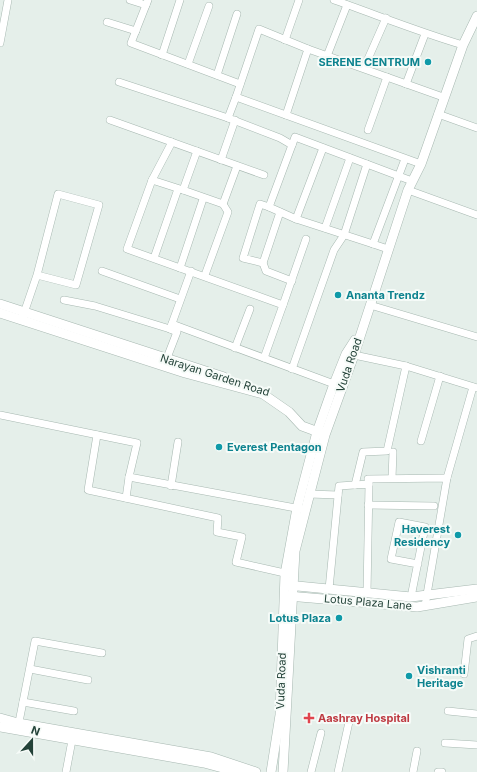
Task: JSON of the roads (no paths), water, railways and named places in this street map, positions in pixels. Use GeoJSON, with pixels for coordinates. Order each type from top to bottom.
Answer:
{"type":"FeatureCollection","features":[{"type":"Feature","properties":{"kind":"street"},"geometry":{"type":"LineString","coordinates":[[0,43],[8,0]]}},
{"type":"Feature","properties":{"kind":"street"},"geometry":{"type":"LineString","coordinates":[[130,0],[147,2],[131,43],[240,84]]}},
{"type":"Feature","properties":{"kind":"street"},"geometry":{"type":"LineString","coordinates":[[162,54],[180,0]]}},
{"type":"Feature","properties":{"kind":"street"},"geometry":{"type":"LineString","coordinates":[[285,40],[299,0]]}},
{"type":"Feature","properties":{"kind":"street"},"geometry":{"type":"LineString","coordinates":[[334,0],[386,18],[425,34],[458,44]]}},
{"type":"Feature","properties":{"kind":"street"},"geometry":{"type":"LineString","coordinates":[[328,56],[347,5]]}},
{"type":"Feature","properties":{"kind":"street"},"geometry":{"type":"LineString","coordinates":[[188,64],[209,6]]}},
{"type":"Feature","properties":{"kind":"street"},"geometry":{"type":"LineString","coordinates":[[217,75],[237,14]]}},
{"type":"Feature","properties":{"kind":"street"},"geometry":{"type":"LineString","coordinates":[[361,333],[370,305],[379,246],[404,178],[438,114],[458,44],[477,16]]}},
{"type":"Feature","properties":{"kind":"street"},"geometry":{"type":"LineString","coordinates":[[364,68],[386,18]]}},
{"type":"Feature","properties":{"kind":"street"},"geometry":{"type":"LineString","coordinates":[[107,22],[136,31]]}},
{"type":"Feature","properties":{"kind":"street"},"geometry":{"type":"LineString","coordinates":[[220,160],[236,97],[259,29],[308,49],[443,97]]}},
{"type":"Feature","properties":{"kind":"street"},"geometry":{"type":"LineString","coordinates":[[406,84],[425,34]]}},
{"type":"Feature","properties":{"kind":"street"},"geometry":{"type":"LineString","coordinates":[[286,115],[308,49]]}},
{"type":"Feature","properties":{"kind":"street"},"geometry":{"type":"LineString","coordinates":[[368,130],[387,77]]}},
{"type":"Feature","properties":{"kind":"street"},"geometry":{"type":"LineString","coordinates":[[119,82],[231,119],[280,138],[292,145]]}},
{"type":"Feature","properties":{"kind":"street"},"geometry":{"type":"LineString","coordinates":[[236,97],[412,161]]}},
{"type":"Feature","properties":{"kind":"street"},"geometry":{"type":"LineString","coordinates":[[438,114],[477,128]]}},
{"type":"Feature","properties":{"kind":"street"},"geometry":{"type":"LineString","coordinates":[[110,120],[264,175]]}},
{"type":"Feature","properties":{"kind":"street"},"geometry":{"type":"LineString","coordinates":[[269,207],[295,138],[404,178]]}},
{"type":"Feature","properties":{"kind":"street"},"geometry":{"type":"LineString","coordinates":[[172,142],[152,180],[127,249],[180,268],[205,275],[283,305]]}},
{"type":"Feature","properties":{"kind":"street"},"geometry":{"type":"LineString","coordinates":[[296,219],[323,148]]}},
{"type":"Feature","properties":{"kind":"street"},"geometry":{"type":"LineString","coordinates":[[154,258],[197,151]]}},
{"type":"Feature","properties":{"kind":"street"},"geometry":{"type":"LineString","coordinates":[[325,228],[350,158]]}},
{"type":"Feature","properties":{"kind":"street"},"geometry":{"type":"LineString","coordinates":[[379,246],[408,190],[404,178],[412,161]]}},
{"type":"Feature","properties":{"kind":"street"},"geometry":{"type":"LineString","coordinates":[[292,369],[334,250],[344,235],[368,164]]}},
{"type":"Feature","properties":{"kind":"street"},"geometry":{"type":"LineString","coordinates":[[205,275],[228,212],[224,204],[237,166]]}},
{"type":"Feature","properties":{"kind":"street"},"geometry":{"type":"LineString","coordinates":[[152,180],[203,199],[224,204]]}},
{"type":"Feature","properties":{"kind":"street"},"geometry":{"type":"LineString","coordinates":[[408,190],[477,214]]}},
{"type":"Feature","properties":{"kind":"street"},"geometry":{"type":"LineString","coordinates":[[23,316],[38,275],[58,194],[99,205],[76,285],[38,275]]}},
{"type":"Feature","properties":{"kind":"street"},"geometry":{"type":"LineString","coordinates":[[180,268],[203,199]]}},
{"type":"Feature","properties":{"kind":"street"},"geometry":{"type":"LineString","coordinates":[[263,263],[243,258],[260,204],[296,219],[379,246]]}},
{"type":"Feature","properties":{"kind":"street"},"geometry":{"type":"LineString","coordinates":[[280,212],[263,263],[266,271],[292,281]]}},
{"type":"Feature","properties":{"kind":"street"},"geometry":{"type":"LineString","coordinates":[[264,358],[306,239]]}},
{"type":"Feature","properties":{"kind":"street"},"geometry":{"type":"LineString","coordinates":[[102,271],[180,299]]}},
{"type":"Feature","properties":{"kind":"street"},"geometry":{"type":"LineString","coordinates":[[171,326],[191,271]]}},
{"type":"Feature","properties":{"kind":"street"},"geometry":{"type":"LineString","coordinates":[[64,300],[95,306],[171,326],[334,384]]}},
{"type":"Feature","properties":{"kind":"street","name":"Narayan Garden Road"},"geometry":{"type":"LineString","coordinates":[[0,304],[23,316],[164,363],[185,373],[257,391],[268,396],[289,412],[305,427],[321,433]]}},
{"type":"Feature","properties":{"kind":"street"},"geometry":{"type":"LineString","coordinates":[[370,305],[477,337]]}},
{"type":"Feature","properties":{"kind":"street"},"geometry":{"type":"LineString","coordinates":[[235,348],[250,310]]}},
{"type":"Feature","properties":{"kind":"street","name":"Narayan Garden Road"},"geometry":{"type":"LineString","coordinates":[[0,313],[23,316]]}},
{"type":"Feature","properties":{"kind":"street"},"geometry":{"type":"LineString","coordinates":[[164,363],[177,332],[171,326]]}},
{"type":"Feature","properties":{"kind":"street","name":"Vuda Road"},"geometry":{"type":"LineString","coordinates":[[301,509],[309,494],[321,433],[354,355],[361,333]]}},
{"type":"Feature","properties":{"kind":"street","name":"Vuda Road"},"geometry":{"type":"LineString","coordinates":[[284,772],[288,712],[289,574],[301,509],[334,384],[346,354],[361,333]]}},
{"type":"Feature","properties":{"kind":"street"},"geometry":{"type":"LineString","coordinates":[[354,355],[406,366],[475,387],[447,478],[419,597]]}},
{"type":"Feature","properties":{"kind":"street"},"geometry":{"type":"LineString","coordinates":[[355,485],[363,452],[387,451],[406,366]]}},
{"type":"Feature","properties":{"kind":"street"},"geometry":{"type":"LineString","coordinates":[[421,441],[440,376]]}},
{"type":"Feature","properties":{"kind":"street"},"geometry":{"type":"LineString","coordinates":[[0,414],[137,443],[126,498]]}},
{"type":"Feature","properties":{"kind":"street"},"geometry":{"type":"LineString","coordinates":[[98,435],[88,490],[218,518],[217,532],[242,537],[236,562],[289,574]]}},
{"type":"Feature","properties":{"kind":"street"},"geometry":{"type":"LineString","coordinates":[[171,486],[178,442]]}},
{"type":"Feature","properties":{"kind":"street"},"geometry":{"type":"LineString","coordinates":[[392,478],[393,452]]}},
{"type":"Feature","properties":{"kind":"street"},"geometry":{"type":"LineString","coordinates":[[129,477],[301,509]]}},
{"type":"Feature","properties":{"kind":"street"},"geometry":{"type":"LineString","coordinates":[[367,593],[368,479],[447,478]]}},
{"type":"Feature","properties":{"kind":"street"},"geometry":{"type":"LineString","coordinates":[[330,590],[339,486],[369,484]]}},
{"type":"Feature","properties":{"kind":"street"},"geometry":{"type":"LineString","coordinates":[[309,494],[338,495]]}},
{"type":"Feature","properties":{"kind":"street"},"geometry":{"type":"LineString","coordinates":[[368,505],[434,506]]}},
{"type":"Feature","properties":{"kind":"street"},"geometry":{"type":"LineString","coordinates":[[418,564],[391,559],[399,522],[425,527],[418,564],[419,597],[421,606]]}},
{"type":"Feature","properties":{"kind":"street","name":"Lotus Plaza Lane"},"geometry":{"type":"LineString","coordinates":[[288,585],[419,597],[477,588]]}},
{"type":"Feature","properties":{"kind":"street","name":"Vuda Road"},"geometry":{"type":"LineString","coordinates":[[271,772],[280,715],[288,596]]}},
{"type":"Feature","properties":{"kind":"street","name":"Lotus Plaza Lane"},"geometry":{"type":"LineString","coordinates":[[288,596],[421,606],[477,597]]}},
{"type":"Feature","properties":{"kind":"street"},"geometry":{"type":"LineString","coordinates":[[464,674],[468,639],[477,636]]}},
{"type":"Feature","properties":{"kind":"street"},"geometry":{"type":"LineString","coordinates":[[18,727],[35,641],[102,653]]}},
{"type":"Feature","properties":{"kind":"street"},"geometry":{"type":"LineString","coordinates":[[30,669],[88,680]]}},
{"type":"Feature","properties":{"kind":"street"},"geometry":{"type":"LineString","coordinates":[[23,702],[74,711]]}},
{"type":"Feature","properties":{"kind":"street"},"geometry":{"type":"LineString","coordinates":[[448,711],[477,714]]}},
{"type":"Feature","properties":{"kind":"street"},"geometry":{"type":"LineString","coordinates":[[0,718],[18,727]]}},
{"type":"Feature","properties":{"kind":"street"},"geometry":{"type":"LineString","coordinates":[[338,772],[349,722]]}},
{"type":"Feature","properties":{"kind":"street"},"geometry":{"type":"LineString","coordinates":[[0,727],[18,727],[211,757],[256,772]]}},
{"type":"Feature","properties":{"kind":"street"},"geometry":{"type":"LineString","coordinates":[[312,772],[321,733]]}},
{"type":"Feature","properties":{"kind":"street"},"geometry":{"type":"LineString","coordinates":[[66,772],[73,736]]}},
{"type":"Feature","properties":{"kind":"street"},"geometry":{"type":"LineString","coordinates":[[73,736],[204,763],[238,772]]}},
{"type":"Feature","properties":{"kind":"street"},"geometry":{"type":"LineString","coordinates":[[445,743],[477,745]]}},
{"type":"Feature","properties":{"kind":"street"},"geometry":{"type":"LineString","coordinates":[[413,772],[416,752]]}},
{"type":"Feature","properties":{"kind":"place","name":"SERENE CENTRUM"},"geometry":{"type":"Point","coordinates":[428,62]}},
{"type":"Feature","properties":{"kind":"place","name":"Ananta Trendz"},"geometry":{"type":"Point","coordinates":[338,295]}},
{"type":"Feature","properties":{"kind":"place","name":"Everest Pentagon"},"geometry":{"type":"Point","coordinates":[219,447]}},
{"type":"Feature","properties":{"kind":"place","name":"Haverest Residency"},"geometry":{"type":"Point","coordinates":[458,535]}},
{"type":"Feature","properties":{"kind":"place","name":"Lotus Plaza"},"geometry":{"type":"Point","coordinates":[339,618]}},
{"type":"Feature","properties":{"kind":"place","name":"Vishranti Heritage"},"geometry":{"type":"Point","coordinates":[409,676]}},
{"type":"Feature","properties":{"kind":"place","name":"Aashray Hospital"},"geometry":{"type":"Point","coordinates":[309,718]}}]}
